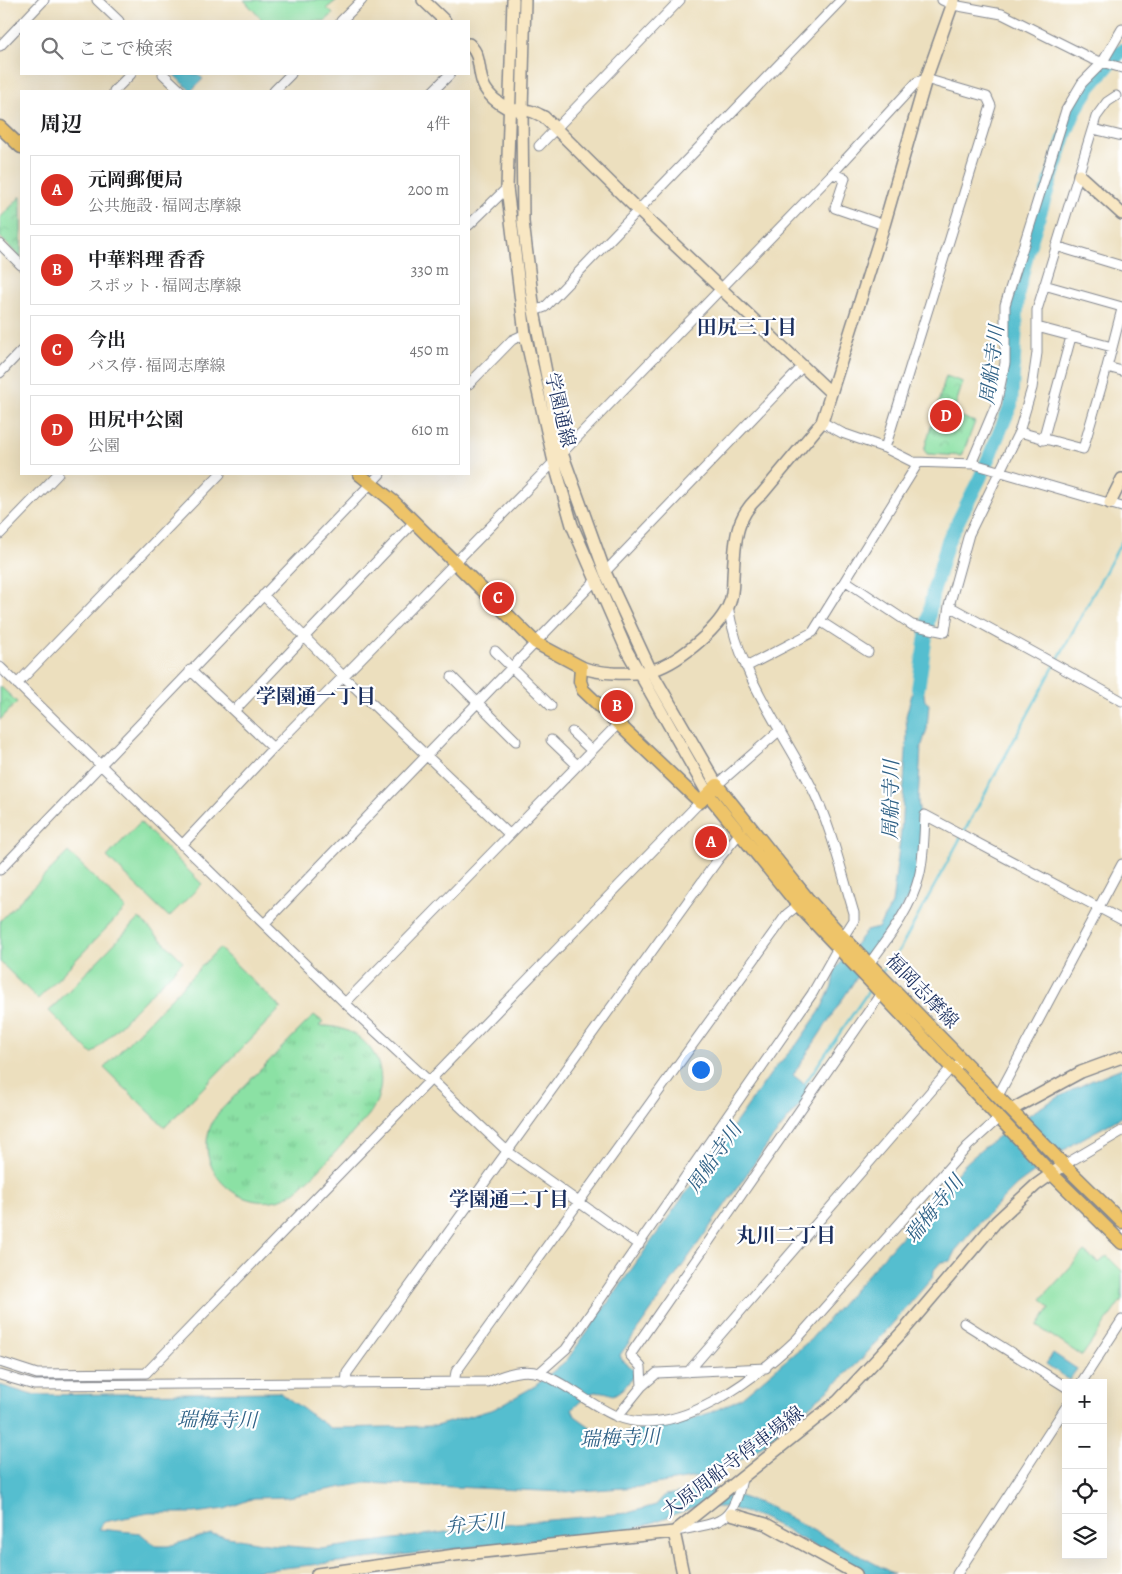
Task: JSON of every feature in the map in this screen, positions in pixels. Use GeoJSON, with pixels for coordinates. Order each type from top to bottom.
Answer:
{"type":"FeatureCollection","features":[{"type":"Feature","properties":{"kind":"main road"},"geometry":{"type":"LineString","coordinates":[[0,126],[20,146]]}},
{"type":"Feature","properties":{"kind":"main road"},"geometry":{"type":"LineString","coordinates":[[361,475],[394,502],[453,563],[536,643],[581,666]]}},
{"type":"Feature","properties":{"kind":"main road","name":"福岡志摩線"},"geometry":{"type":"LineString","coordinates":[[581,666],[580,681],[582,690],[618,724],[704,798],[803,901],[841,944],[869,964],[884,987],[952,1068],[1053,1175],[1122,1243]]}},
{"type":"Feature","properties":{"kind":"main road"},"geometry":{"type":"LineString","coordinates":[[704,798],[717,784]]}},
{"type":"Feature","properties":{"kind":"main road","name":"福岡志摩線"},"geometry":{"type":"LineString","coordinates":[[717,784],[803,901]]}},
{"type":"Feature","properties":{"kind":"main road"},"geometry":{"type":"LineString","coordinates":[[841,944],[884,987]]}},
{"type":"Feature","properties":{"kind":"main road","name":"福岡志摩線"},"geometry":{"type":"LineString","coordinates":[[884,987],[966,1062],[1064,1165],[1122,1222]]}},
{"type":"Feature","properties":{"kind":"street"},"geometry":{"type":"LineString","coordinates":[[25,20],[44,0]]}},
{"type":"Feature","properties":{"kind":"street"},"geometry":{"type":"LineString","coordinates":[[97,0],[118,20]]}},
{"type":"Feature","properties":{"kind":"street"},"geometry":{"type":"LineString","coordinates":[[342,20],[362,0]]}},
{"type":"Feature","properties":{"kind":"street"},"geometry":{"type":"LineString","coordinates":[[424,0],[445,20]]}},
{"type":"Feature","properties":{"kind":"street","name":"学園通線"},"geometry":{"type":"LineString","coordinates":[[513,0],[506,188],[525,334],[554,462],[572,525],[626,651],[645,672],[717,784]]}},
{"type":"Feature","properties":{"kind":"street","name":"学園通線"},"geometry":{"type":"LineString","coordinates":[[525,0],[522,110],[523,222],[534,311],[562,453],[605,572],[645,672],[704,798]]}},
{"type":"Feature","properties":{"kind":"street"},"geometry":{"type":"LineString","coordinates":[[539,146],[680,0]]}},
{"type":"Feature","properties":{"kind":"street"},"geometry":{"type":"LineString","coordinates":[[534,311],[545,306],[841,0]]}},
{"type":"Feature","properties":{"kind":"street"},"geometry":{"type":"LineString","coordinates":[[942,0],[1002,14],[1102,63],[1122,68]]}},
{"type":"Feature","properties":{"kind":"street"},"geometry":{"type":"LineString","coordinates":[[538,1373],[566,1349],[639,1245],[812,994],[854,920],[854,913],[836,852],[812,788],[746,668],[732,631],[728,606],[733,584],[735,542],[743,517],[750,504],[762,494],[822,422],[884,225],[926,79],[954,2]]}},
{"type":"Feature","properties":{"kind":"street"},"geometry":{"type":"LineString","coordinates":[[0,46],[20,25]]}},
{"type":"Feature","properties":{"kind":"street"},"geometry":{"type":"LineString","coordinates":[[973,464],[996,405],[1005,363],[1005,305],[1066,110],[1082,83],[1102,63],[1122,29]]}},
{"type":"Feature","properties":{"kind":"street"},"geometry":{"type":"LineString","coordinates":[[471,49],[482,86],[496,101],[509,109],[522,110],[544,117],[557,128],[638,210],[830,392]]}},
{"type":"Feature","properties":{"kind":"street"},"geometry":{"type":"LineString","coordinates":[[115,90],[130,75]]}},
{"type":"Feature","properties":{"kind":"street"},"geometry":{"type":"LineString","coordinates":[[164,75],[180,90]]}},
{"type":"Feature","properties":{"kind":"street"},"geometry":{"type":"LineString","coordinates":[[275,90],[290,75]]}},
{"type":"Feature","properties":{"kind":"street"},"geometry":{"type":"LineString","coordinates":[[434,90],[449,75]]}},
{"type":"Feature","properties":{"kind":"street"},"geometry":{"type":"LineString","coordinates":[[562,453],[832,174],[916,82],[926,79],[987,97],[992,106],[885,448]]}},
{"type":"Feature","properties":{"kind":"street"},"geometry":{"type":"LineString","coordinates":[[846,581],[912,625],[945,632],[949,606],[970,534],[1018,432],[1036,369],[1037,310],[1093,129],[1101,109],[1120,96]]}},
{"type":"Feature","properties":{"kind":"street"},"geometry":{"type":"LineString","coordinates":[[1093,129],[1122,136]]}},
{"type":"Feature","properties":{"kind":"street"},"geometry":{"type":"LineString","coordinates":[[832,174],[845,178],[835,208],[884,225]]}},
{"type":"Feature","properties":{"kind":"street"},"geometry":{"type":"LineString","coordinates":[[1079,175],[1122,214]]}},
{"type":"Feature","properties":{"kind":"street"},"geometry":{"type":"LineString","coordinates":[[470,224],[506,188]]}},
{"type":"Feature","properties":{"kind":"street"},"geometry":{"type":"LineString","coordinates":[[0,244],[20,264]]}},
{"type":"Feature","properties":{"kind":"street"},"geometry":{"type":"LineString","coordinates":[[1056,246],[1122,266]]}},
{"type":"Feature","properties":{"kind":"street"},"geometry":{"type":"LineString","coordinates":[[1018,432],[1083,449],[1122,308],[1044,285]]}},
{"type":"Feature","properties":{"kind":"street"},"geometry":{"type":"LineString","coordinates":[[1037,326],[1112,347]]}},
{"type":"Feature","properties":{"kind":"street"},"geometry":{"type":"LineString","coordinates":[[470,383],[512,340],[525,334]]}},
{"type":"Feature","properties":{"kind":"street"},"geometry":{"type":"LineString","coordinates":[[1043,440],[1071,337]]}},
{"type":"Feature","properties":{"kind":"street"},"geometry":{"type":"LineString","coordinates":[[0,373],[20,352]]}},
{"type":"Feature","properties":{"kind":"street"},"geometry":{"type":"LineString","coordinates":[[605,572],[803,366]]}},
{"type":"Feature","properties":{"kind":"street"},"geometry":{"type":"LineString","coordinates":[[1107,367],[1122,371]]}},
{"type":"Feature","properties":{"kind":"street"},"geometry":{"type":"LineString","coordinates":[[822,422],[842,433],[885,448],[918,463],[973,464],[1116,505],[1122,479]]}},
{"type":"Feature","properties":{"kind":"street"},"geometry":{"type":"LineString","coordinates":[[182,845],[273,748],[554,462]]}},
{"type":"Feature","properties":{"kind":"street"},"geometry":{"type":"LineString","coordinates":[[746,668],[813,632],[918,463]]}},
{"type":"Feature","properties":{"kind":"street"},"geometry":{"type":"LineString","coordinates":[[0,534],[57,475]]}},
{"type":"Feature","properties":{"kind":"street"},"geometry":{"type":"LineString","coordinates":[[17,684],[219,475]]}},
{"type":"Feature","properties":{"kind":"street"},"geometry":{"type":"LineString","coordinates":[[0,870],[379,475]]}},
{"type":"Feature","properties":{"kind":"street"},"geometry":{"type":"LineString","coordinates":[[235,710],[413,522]]}},
{"type":"Feature","properties":{"kind":"street"},"geometry":{"type":"LineString","coordinates":[[264,924],[478,705],[595,581]]}},
{"type":"Feature","properties":{"kind":"street"},"geometry":{"type":"LineString","coordinates":[[262,595],[344,677],[509,834]]}},
{"type":"Feature","properties":{"kind":"street"},"geometry":{"type":"LineString","coordinates":[[581,666],[604,671],[645,672],[682,655],[715,624],[728,606]]}},
{"type":"Feature","properties":{"kind":"street"},"geometry":{"type":"LineString","coordinates":[[949,606],[1122,700]]}},
{"type":"Feature","properties":{"kind":"street"},"geometry":{"type":"LineString","coordinates":[[820,621],[868,652]]}},
{"type":"Feature","properties":{"kind":"street"},"geometry":{"type":"LineString","coordinates":[[495,651],[552,706]]}},
{"type":"Feature","properties":{"kind":"street"},"geometry":{"type":"LineString","coordinates":[[0,667],[345,1003],[507,1151],[639,1245]]}},
{"type":"Feature","properties":{"kind":"street"},"geometry":{"type":"LineString","coordinates":[[190,670],[235,710],[273,748]]}},
{"type":"Feature","properties":{"kind":"street"},"geometry":{"type":"LineString","coordinates":[[452,677],[516,741]]}},
{"type":"Feature","properties":{"kind":"street"},"geometry":{"type":"LineString","coordinates":[[345,1003],[618,724]]}},
{"type":"Feature","properties":{"kind":"street"},"geometry":{"type":"LineString","coordinates":[[717,784],[780,730]]}},
{"type":"Feature","properties":{"kind":"street"},"geometry":{"type":"LineString","coordinates":[[572,732],[592,751]]}},
{"type":"Feature","properties":{"kind":"street"},"geometry":{"type":"LineString","coordinates":[[551,740],[577,765]]}},
{"type":"Feature","properties":{"kind":"street"},"geometry":{"type":"LineString","coordinates":[[0,1362],[37,1374],[146,1373],[704,798]]}},
{"type":"Feature","properties":{"kind":"street"},"geometry":{"type":"LineString","coordinates":[[869,964],[899,919],[914,890],[919,876],[925,815],[1122,920]]}},
{"type":"Feature","properties":{"kind":"street"},"geometry":{"type":"LineString","coordinates":[[346,1384],[347,1373],[717,861],[739,834]]}},
{"type":"Feature","properties":{"kind":"street"},"geometry":{"type":"LineString","coordinates":[[998,1096],[1122,864]]}},
{"type":"Feature","properties":{"kind":"street"},"geometry":{"type":"LineString","coordinates":[[454,1382],[456,1372],[787,914],[803,901]]}},
{"type":"Feature","properties":{"kind":"street"},"geometry":{"type":"LineString","coordinates":[[642,1386],[641,1368],[630,1355],[884,987]]}},
{"type":"Feature","properties":{"kind":"street"},"geometry":{"type":"LineString","coordinates":[[1011,1110],[1081,1072],[1122,1057]]}},
{"type":"Feature","properties":{"kind":"street"},"geometry":{"type":"LineString","coordinates":[[688,1372],[952,1068],[966,1062]]}},
{"type":"Feature","properties":{"kind":"street"},"geometry":{"type":"LineString","coordinates":[[0,1375],[34,1385],[346,1384],[487,1382],[502,1376],[523,1372],[538,1373],[618,1416],[646,1422],[684,1415],[718,1400],[766,1368],[797,1339],[968,1146],[999,1118]]}},
{"type":"Feature","properties":{"kind":"street"},"geometry":{"type":"LineString","coordinates":[[1064,1165],[1122,1131]]}},
{"type":"Feature","properties":{"kind":"street","name":"大原周船寺停車場線"},"geometry":{"type":"LineString","coordinates":[[317,1574],[455,1555],[674,1532],[734,1491],[742,1479],[838,1401],[900,1335],[996,1222],[1036,1185],[1053,1175],[1064,1165]]}},
{"type":"Feature","properties":{"kind":"street"},"geometry":{"type":"LineString","coordinates":[[1085,1379],[1122,1320]]}},
{"type":"Feature","properties":{"kind":"street"},"geometry":{"type":"LineString","coordinates":[[964,1323],[1062,1384]]}},
{"type":"Feature","properties":{"kind":"street"},"geometry":{"type":"LineString","coordinates":[[618,1416],[642,1386],[656,1373],[766,1368]]}},
{"type":"Feature","properties":{"kind":"street"},"geometry":{"type":"LineString","coordinates":[[957,1574],[1062,1413]]}},
{"type":"Feature","properties":{"kind":"street"},"geometry":{"type":"LineString","coordinates":[[682,1574],[674,1532],[719,1522],[731,1514],[734,1491]]}},
{"type":"Feature","properties":{"kind":"street"},"geometry":{"type":"LineString","coordinates":[[731,1514],[766,1524],[856,1574]]}},
{"type":"Feature","properties":{"kind":"green space"},"geometry":{"type":"Polygon","coordinates":[[[244,0],[337,0],[327,8],[333,14],[326,20],[262,20],[244,0]]]}},
{"type":"Feature","properties":{"kind":"green space"},"geometry":{"type":"Polygon","coordinates":[[[20,197],[20,257],[0,237],[0,218],[20,197]]]}},
{"type":"Feature","properties":{"kind":"green space"},"geometry":{"type":"Polygon","coordinates":[[[946,376],[963,382],[954,414],[975,422],[962,456],[927,454],[924,450],[946,376]]]}},
{"type":"Feature","properties":{"kind":"green space"},"geometry":{"type":"Polygon","coordinates":[[[0,686],[17,702],[0,720],[0,686]]]}},
{"type":"Feature","properties":{"kind":"green space"},"geometry":{"type":"Polygon","coordinates":[[[140,822],[202,884],[169,917],[107,857],[140,822]]]}},
{"type":"Feature","properties":{"kind":"green space"},"geometry":{"type":"Polygon","coordinates":[[[68,852],[126,908],[38,999],[0,962],[0,921],[68,852]]]}},
{"type":"Feature","properties":{"kind":"green space"},"geometry":{"type":"Polygon","coordinates":[[[139,918],[183,961],[92,1054],[49,1011],[139,918]]]}},
{"type":"Feature","properties":{"kind":"green space"},"geometry":{"type":"Polygon","coordinates":[[[219,948],[281,1008],[165,1127],[104,1068],[219,948]]]}},
{"type":"Feature","properties":{"kind":"green space"},"geometry":{"type":"Polygon","coordinates":[[[314,1015],[323,1022],[319,1026],[337,1028],[353,1033],[365,1043],[374,1055],[380,1069],[381,1084],[377,1100],[368,1116],[295,1192],[286,1197],[267,1201],[248,1199],[232,1191],[219,1179],[210,1164],[207,1147],[210,1129],[220,1111],[314,1015]]]}},
{"type":"Feature","properties":{"kind":"green space"},"geometry":{"type":"Polygon","coordinates":[[[1084,1252],[1099,1263],[1107,1256],[1122,1271],[1122,1299],[1082,1356],[1037,1326],[1050,1308],[1041,1299],[1084,1252]]]}},
{"type":"Feature","properties":{"kind":"water"},"geometry":{"type":"Polygon","coordinates":[[[174,75],[199,75],[203,79],[190,90],[174,75]]]}},
{"type":"Feature","properties":{"kind":"water","name":"瑞梅寺川"},"geometry":{"type":"Polygon","coordinates":[[[925,670],[923,687],[925,701],[929,704],[927,729],[921,748],[918,801],[921,823],[920,851],[916,878],[906,902],[793,1075],[812,1090],[770,1141],[620,1355],[622,1360],[635,1370],[632,1378],[613,1395],[606,1392],[595,1392],[586,1396],[572,1409],[575,1416],[603,1436],[677,1424],[712,1412],[741,1398],[810,1340],[965,1164],[1001,1134],[1039,1108],[1079,1086],[1122,1068],[1122,1117],[1074,1143],[1017,1185],[979,1223],[955,1251],[950,1261],[941,1262],[934,1270],[933,1277],[859,1362],[825,1393],[751,1455],[702,1476],[638,1487],[564,1492],[366,1483],[287,1497],[254,1498],[225,1509],[194,1513],[149,1513],[104,1522],[99,1529],[140,1533],[156,1546],[168,1546],[211,1534],[267,1544],[321,1549],[504,1524],[628,1513],[656,1505],[665,1495],[690,1491],[694,1494],[715,1488],[768,1506],[894,1574],[866,1574],[765,1519],[728,1507],[694,1507],[635,1529],[230,1574],[0,1574],[0,1385],[32,1395],[279,1392],[330,1428],[436,1426],[494,1409],[535,1386],[567,1360],[774,1069],[797,1044],[820,1011],[832,986],[835,970],[866,931],[878,928],[892,904],[901,832],[907,736],[906,716],[918,672],[925,670]]]}},
{"type":"Feature","properties":{"kind":"water"},"geometry":{"type":"Polygon","coordinates":[[[1053,1353],[1077,1369],[1070,1379],[1068,1379],[1046,1364],[1053,1353]]]}},
{"type":"Feature","properties":{"kind":"waterway","name":"周船寺川"},"geometry":{"type":"LineString","coordinates":[[918,689],[932,596],[948,541],[980,478],[1011,405],[1018,293],[1028,250],[1066,133],[1076,109],[1090,87],[1122,50]]}},
{"type":"Feature","properties":{"kind":"waterway"},"geometry":{"type":"LineString","coordinates":[[964,832],[1122,541]]}},
{"type":"Feature","properties":{"kind":"waterway"},"geometry":{"type":"LineString","coordinates":[[882,972],[900,949],[961,837]]}},
{"type":"Feature","properties":{"kind":"waterway"},"geometry":{"type":"LineString","coordinates":[[804,1085],[870,989]]}},
{"type":"Feature","properties":{"kind":"place","name":"田尻中公園"},"geometry":{"type":"Point","coordinates":[946,416]}},
{"type":"Feature","properties":{"kind":"place","name":"今出"},"geometry":{"type":"Point","coordinates":[498,598]}},
{"type":"Feature","properties":{"kind":"place","name":"中華料理 香香"},"geometry":{"type":"Point","coordinates":[617,706]}},
{"type":"Feature","properties":{"kind":"place","name":"元岡郵便局"},"geometry":{"type":"Point","coordinates":[711,842]}},
{"type":"Feature","properties":{"kind":"district","name":"田尻三丁目"},"geometry":{"type":"Point","coordinates":[747,327]}},
{"type":"Feature","properties":{"kind":"district","name":"学園通一丁目"},"geometry":{"type":"Point","coordinates":[316,696]}},
{"type":"Feature","properties":{"kind":"district","name":"学園通二丁目"},"geometry":{"type":"Point","coordinates":[509,1199]}},
{"type":"Feature","properties":{"kind":"district","name":"丸川二丁目"},"geometry":{"type":"Point","coordinates":[786,1235]}},
{"type":"Feature","properties":{"kind":"water label","name":"弁天川"},"geometry":{"type":"Point","coordinates":[475,1524]}}]}
